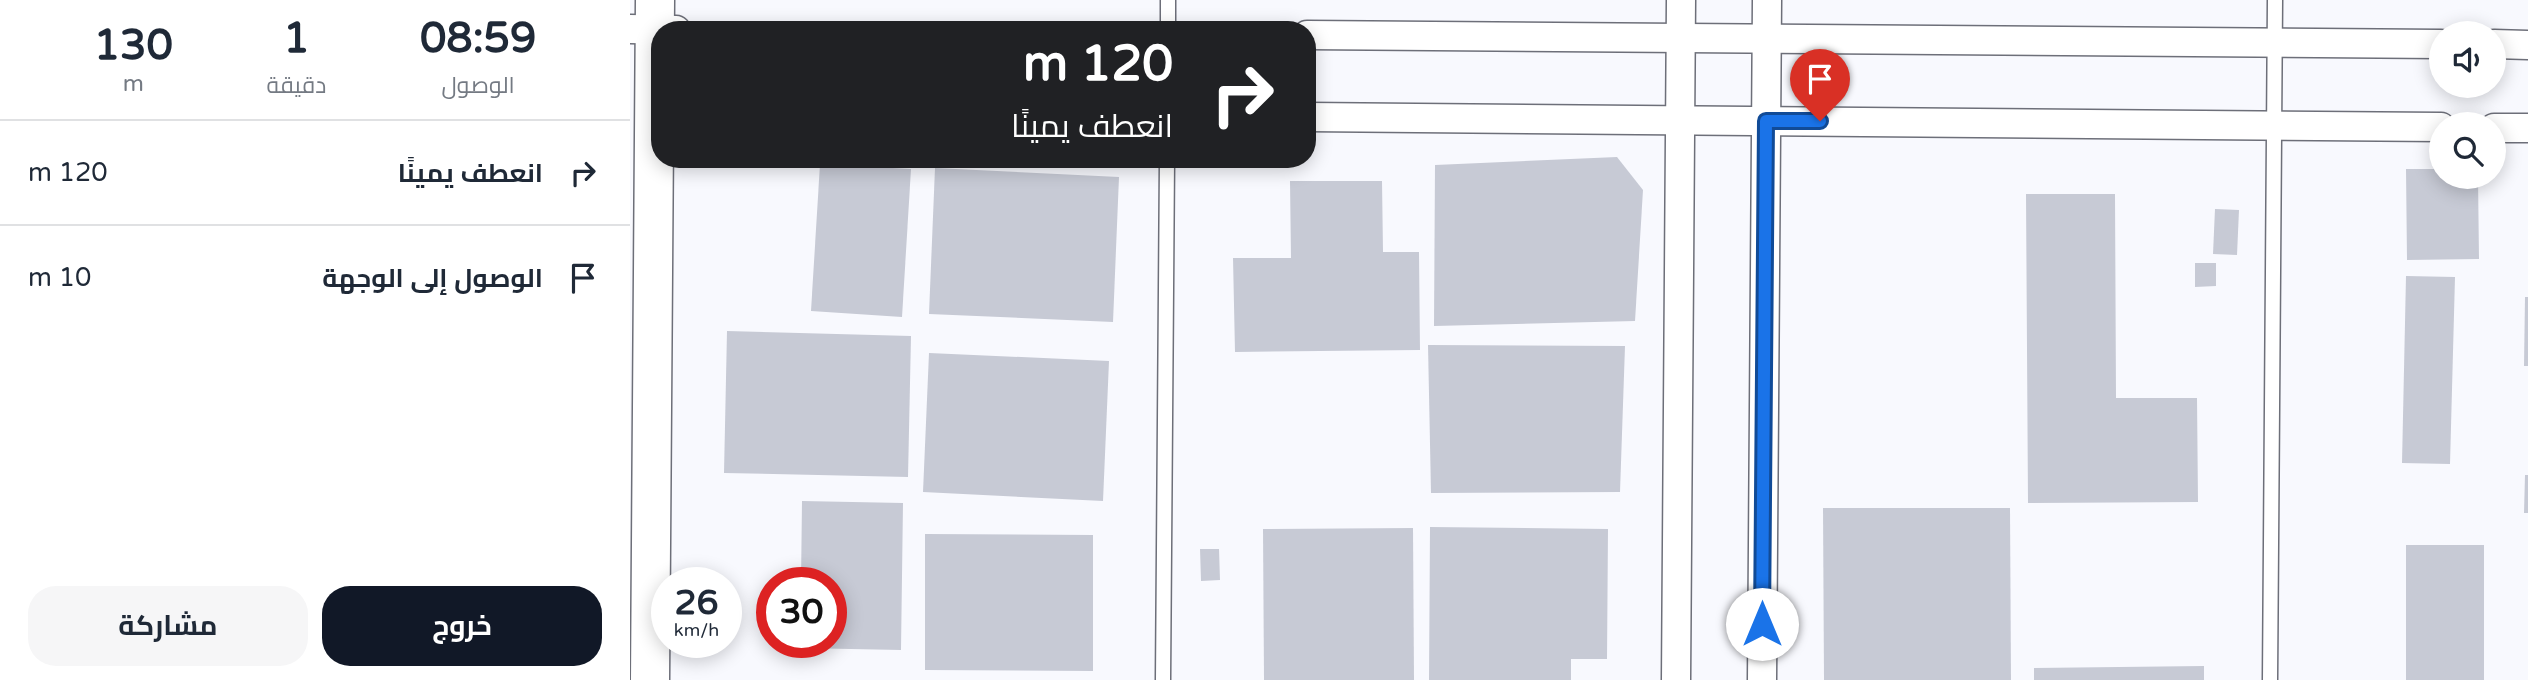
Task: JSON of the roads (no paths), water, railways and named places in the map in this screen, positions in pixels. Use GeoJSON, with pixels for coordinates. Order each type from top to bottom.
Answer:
{"type":"FeatureCollection","features":[{"type":"Feature","properties":{"kind":"street"},"geometry":{"type":"LineString","coordinates":[[1676,680],[1681,0]]}},
{"type":"Feature","properties":{"kind":"street"},"geometry":{"type":"LineString","coordinates":[[1762,680],[1767,0]]}},
{"type":"Feature","properties":{"kind":"street"},"geometry":{"type":"LineString","coordinates":[[1316,35],[2429,44]]}},
{"type":"Feature","properties":{"kind":"street"},"geometry":{"type":"LineString","coordinates":[[2506,44],[2528,45]]}},
{"type":"Feature","properties":{"kind":"street"},"geometry":{"type":"LineString","coordinates":[[650,680],[648,100],[651,61]]}},
{"type":"Feature","properties":{"kind":"street"},"geometry":{"type":"LineString","coordinates":[[1316,117],[2429,127]]}},
{"type":"Feature","properties":{"kind":"street"},"geometry":{"type":"LineString","coordinates":[[2506,128],[2528,128]]}},
{"type":"Feature","properties":{"kind":"lane"},"geometry":{"type":"LineString","coordinates":[[1168,0],[1168,21]]}},
{"type":"Feature","properties":{"kind":"lane"},"geometry":{"type":"LineString","coordinates":[[2270,680],[2275,0]]}},
{"type":"Feature","properties":{"kind":"lane"},"geometry":{"type":"LineString","coordinates":[[1163,680],[1167,168]]}}]}
